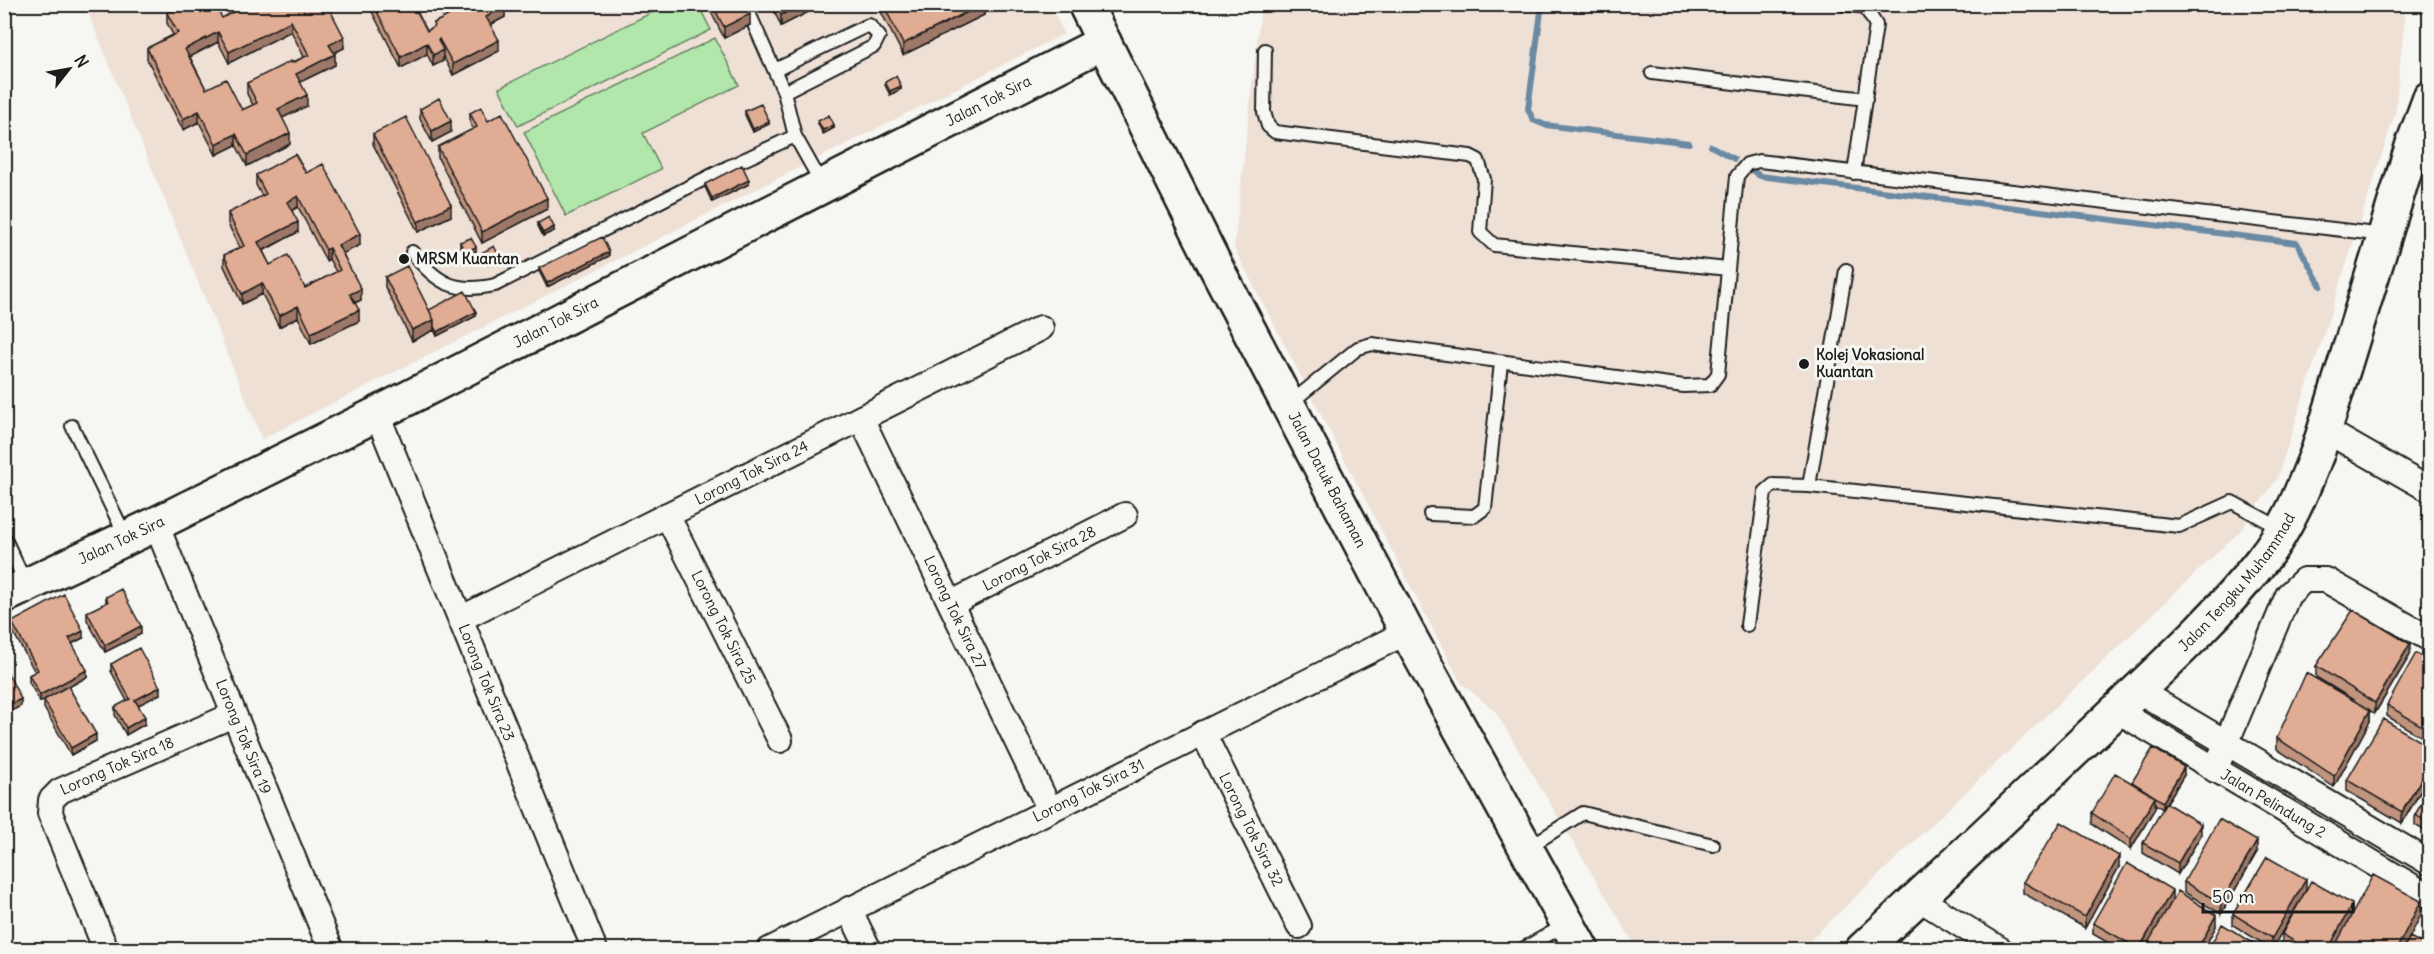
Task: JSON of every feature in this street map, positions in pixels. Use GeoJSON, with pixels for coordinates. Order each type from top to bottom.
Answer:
{"type":"FeatureCollection","features":[{"type":"Feature","properties":{"kind":"street","name":"Jalan Datuk Bahaman"},"geometry":{"type":"LineString","coordinates":[[1085,4],[1288,405],[1407,632],[1575,937]]}},
{"type":"Feature","properties":{"kind":"street","name":"Jalan Tok Sira"},"geometry":{"type":"LineString","coordinates":[[15,590],[156,524],[377,414],[1104,42]]}},
{"type":"Feature","properties":{"kind":"street","name":"Jalan Tengku Muhammad"},"geometry":{"type":"LineString","coordinates":[[1862,950],[2126,700],[2232,595],[2263,560],[2300,497],[2325,430],[2412,147],[2430,98]]}},
{"type":"Feature","properties":{"kind":"street","name":"Lorong Tok Sira 24"},"geometry":{"type":"LineString","coordinates":[[462,618],[1041,328]]}},
{"type":"Feature","properties":{"kind":"street","name":"Lorong Tok Sira 23"},"geometry":{"type":"LineString","coordinates":[[377,414],[596,950]]}},
{"type":"Feature","properties":{"kind":"street","name":"Lorong Tok Sira 27"},"geometry":{"type":"LineString","coordinates":[[861,418],[1049,808]]}},
{"type":"Feature","properties":{"kind":"street"},"geometry":{"type":"LineString","coordinates":[[2325,430],[2430,490]]}},
{"type":"Feature","properties":{"kind":"street","name":"Lorong Tok Sira 25"},"geometry":{"type":"LineString","coordinates":[[667,515],[780,740]]}},
{"type":"Feature","properties":{"kind":"street","name":"Lorong Tok Sira 28"},"geometry":{"type":"LineString","coordinates":[[952,603],[1125,515]]}},
{"type":"Feature","properties":{"kind":"street","name":"Lorong Tok Sira 19"},"geometry":{"type":"LineString","coordinates":[[156,524],[331,950]]}},
{"type":"Feature","properties":{"kind":"street"},"geometry":{"type":"LineString","coordinates":[[2215,770],[2288,595],[2304,580],[2326,580],[2430,639]]}},
{"type":"Feature","properties":{"kind":"street","name":"Lorong Tok Sira 31"},"geometry":{"type":"LineString","coordinates":[[769,950],[1049,808],[1407,632]]}},
{"type":"Feature","properties":{"kind":"street"},"geometry":{"type":"LineString","coordinates":[[2126,700],[2226,745],[2430,863]]}},
{"type":"Feature","properties":{"kind":"street","name":"Jalan Pelindung 2"},"geometry":{"type":"LineString","coordinates":[[2126,700],[2215,770],[2430,897]]}},
{"type":"Feature","properties":{"kind":"street","name":"Lorong Tok Sira 18"},"geometry":{"type":"LineString","coordinates":[[106,950],[50,813],[51,800],[60,790],[234,715]]}},
{"type":"Feature","properties":{"kind":"street","name":"Lorong Tok Sira 32"},"geometry":{"type":"LineString","coordinates":[[1203,733],[1299,926]]}},
{"type":"Feature","properties":{"kind":"street"},"geometry":{"type":"LineString","coordinates":[[1918,898],[1988,947]]}},
{"type":"Feature","properties":{"kind":"street"},"geometry":{"type":"LineString","coordinates":[[849,909],[869,950]]}},
{"type":"Feature","properties":{"kind":"lane"},"geometry":{"type":"LineString","coordinates":[[745,4],[784,92],[795,136],[823,186]]}},
{"type":"Feature","properties":{"kind":"lane"},"geometry":{"type":"LineString","coordinates":[[1843,4],[1865,7],[1875,25],[1854,173]]}},
{"type":"Feature","properties":{"kind":"lane"},"geometry":{"type":"LineString","coordinates":[[775,70],[869,25],[879,36],[874,46],[784,92]]}},
{"type":"Feature","properties":{"kind":"lane"},"geometry":{"type":"LineString","coordinates":[[1265,50],[1264,112],[1268,126],[1275,132],[1470,156],[1478,160],[1484,179],[1480,232],[1494,245],[1728,269]]}},
{"type":"Feature","properties":{"kind":"lane"},"geometry":{"type":"LineString","coordinates":[[1652,73],[1866,99]]}},
{"type":"Feature","properties":{"kind":"lane"},"geometry":{"type":"LineString","coordinates":[[412,252],[426,270],[442,282],[462,289],[495,285],[728,167],[795,136]]}},
{"type":"Feature","properties":{"kind":"lane"},"geometry":{"type":"LineString","coordinates":[[1288,405],[1358,348],[1372,344],[1684,386],[1710,385],[1719,375],[1737,176],[1747,164],[1759,161],[2385,235]]}},
{"type":"Feature","properties":{"kind":"lane"},"geometry":{"type":"LineString","coordinates":[[1809,486],[1846,270]]}},
{"type":"Feature","properties":{"kind":"lane"},"geometry":{"type":"LineString","coordinates":[[1430,514],[1474,516],[1485,507],[1501,363]]}},
{"type":"Feature","properties":{"kind":"lane"},"geometry":{"type":"LineString","coordinates":[[72,426],[126,538]]}},
{"type":"Feature","properties":{"kind":"lane"},"geometry":{"type":"LineString","coordinates":[[1747,625],[1765,492],[1773,485],[1809,486],[2178,526],[2232,502],[2282,530]]}},
{"type":"Feature","properties":{"kind":"lane"},"geometry":{"type":"LineString","coordinates":[[4,537],[15,590]]}},
{"type":"Feature","properties":{"kind":"lane"},"geometry":{"type":"LineString","coordinates":[[1526,849],[1583,813],[1713,845]]}},
{"type":"Feature","properties":{"kind":"lane"},"geometry":{"type":"LineString","coordinates":[[1521,950],[1575,937]]}},
{"type":"Feature","properties":{"kind":"shaded area","name":"MRSM Kuantan"},"geometry":{"type":"Polygon","coordinates":[[[1050,4],[1064,34],[262,439],[85,5],[1050,4]]]}},
{"type":"Feature","properties":{"kind":"shaded area","name":"Kolej Vokasional Kuantan"},"geometry":{"type":"Polygon","coordinates":[[[1261,5],[2406,5],[2395,114],[2277,479],[2241,530],[1801,949],[1637,949],[1495,711],[1461,683],[1234,248],[1261,5]]]}},
{"type":"Feature","properties":{"kind":"green space"},"geometry":{"type":"Polygon","coordinates":[[[669,4],[698,5],[711,30],[518,126],[499,88],[669,4]]]}},
{"type":"Feature","properties":{"kind":"green space"},"geometry":{"type":"Polygon","coordinates":[[[715,38],[739,85],[643,133],[661,169],[566,216],[524,132],[715,38]]]}},
{"type":"Feature","properties":{"kind":"building"},"geometry":{"type":"Polygon","coordinates":[[[183,4],[215,4],[222,18],[248,4],[327,4],[344,37],[329,45],[335,54],[296,74],[307,95],[278,109],[290,133],[247,155],[236,134],[216,144],[199,111],[183,119],[147,48],[178,33],[167,13],[183,4]],[[291,21],[229,52],[218,32],[185,49],[206,89],[226,79],[242,110],[257,103],[247,83],[291,61],[292,63],[309,55],[291,21]]]}},
{"type":"Feature","properties":{"kind":"building"},"geometry":{"type":"Polygon","coordinates":[[[373,4],[413,4],[427,31],[435,26],[434,23],[467,6],[466,4],[504,4],[505,6],[486,17],[499,40],[453,64],[439,39],[443,50],[433,55],[427,43],[401,57],[373,4]]]}},
{"type":"Feature","properties":{"kind":"building"},"geometry":{"type":"Polygon","coordinates":[[[712,4],[745,4],[750,14],[724,27],[712,4]]]}},
{"type":"Feature","properties":{"kind":"building"},"geometry":{"type":"Polygon","coordinates":[[[776,4],[802,4],[781,15],[776,4]]]}},
{"type":"Feature","properties":{"kind":"building"},"geometry":{"type":"Polygon","coordinates":[[[883,4],[983,4],[903,44],[883,4]]]}},
{"type":"Feature","properties":{"kind":"building"},"geometry":{"type":"Polygon","coordinates":[[[896,76],[901,86],[890,91],[885,82],[896,76]]]}},
{"type":"Feature","properties":{"kind":"building"},"geometry":{"type":"Polygon","coordinates":[[[439,98],[451,121],[432,131],[420,109],[439,98]]]}},
{"type":"Feature","properties":{"kind":"building"},"geometry":{"type":"Polygon","coordinates":[[[761,104],[769,121],[753,129],[745,111],[761,104]]]}},
{"type":"Feature","properties":{"kind":"building"},"geometry":{"type":"Polygon","coordinates":[[[481,107],[488,121],[502,113],[547,198],[482,232],[438,147],[477,127],[470,113],[481,107]]]}},
{"type":"Feature","properties":{"kind":"building"},"geometry":{"type":"Polygon","coordinates":[[[829,115],[834,125],[823,130],[818,121],[829,115]]]}},
{"type":"Feature","properties":{"kind":"building"},"geometry":{"type":"Polygon","coordinates":[[[406,117],[451,205],[418,222],[373,134],[406,117]]]}},
{"type":"Feature","properties":{"kind":"building"},"geometry":{"type":"Polygon","coordinates":[[[295,154],[306,173],[323,164],[360,234],[338,245],[361,289],[350,294],[359,310],[311,333],[298,306],[279,316],[262,283],[242,294],[224,255],[244,246],[228,213],[266,194],[256,175],[295,154]],[[298,196],[287,202],[298,222],[258,242],[270,265],[288,255],[305,288],[340,270],[329,248],[326,250],[298,196]]]}},
{"type":"Feature","properties":{"kind":"building"},"geometry":{"type":"Polygon","coordinates":[[[742,165],[749,180],[712,198],[705,184],[742,165]]]}},
{"type":"Feature","properties":{"kind":"building"},"geometry":{"type":"Polygon","coordinates":[[[549,217],[554,227],[543,233],[538,223],[549,217]]]}},
{"type":"Feature","properties":{"kind":"building"},"geometry":{"type":"Polygon","coordinates":[[[602,237],[609,252],[547,283],[539,268],[602,237]]]}},
{"type":"Feature","properties":{"kind":"building"},"geometry":{"type":"Polygon","coordinates":[[[471,238],[476,247],[465,252],[460,242],[471,238]]]}},
{"type":"Feature","properties":{"kind":"building"},"geometry":{"type":"Polygon","coordinates":[[[494,246],[499,256],[488,261],[483,252],[494,246]]]}},
{"type":"Feature","properties":{"kind":"building"},"geometry":{"type":"Polygon","coordinates":[[[407,266],[434,320],[412,330],[385,277],[407,266]]]}},
{"type":"Feature","properties":{"kind":"building"},"geometry":{"type":"Polygon","coordinates":[[[465,291],[476,312],[437,332],[429,310],[465,291]]]}},
{"type":"Feature","properties":{"kind":"building"},"geometry":{"type":"Polygon","coordinates":[[[121,589],[141,626],[105,645],[87,612],[108,602],[106,597],[121,589]]]}},
{"type":"Feature","properties":{"kind":"building"},"geometry":{"type":"Polygon","coordinates":[[[64,594],[83,631],[69,638],[87,670],[40,695],[29,675],[38,670],[12,622],[64,594]]]}},
{"type":"Feature","properties":{"kind":"building"},"geometry":{"type":"Polygon","coordinates":[[[2353,610],[2410,644],[2375,703],[2316,666],[2353,610]]]}},
{"type":"Feature","properties":{"kind":"building"},"geometry":{"type":"Polygon","coordinates":[[[139,648],[160,687],[135,700],[145,717],[126,728],[115,707],[130,699],[111,664],[139,648]]]}},
{"type":"Feature","properties":{"kind":"building"},"geometry":{"type":"Polygon","coordinates":[[[2416,653],[2430,661],[2430,731],[2387,705],[2416,653]]]}},
{"type":"Feature","properties":{"kind":"building"},"geometry":{"type":"Polygon","coordinates":[[[4,666],[21,699],[4,707],[4,666]]]}},
{"type":"Feature","properties":{"kind":"building"},"geometry":{"type":"Polygon","coordinates":[[[2306,673],[2370,710],[2334,776],[2277,738],[2306,673]]]}},
{"type":"Feature","properties":{"kind":"building"},"geometry":{"type":"Polygon","coordinates":[[[68,686],[96,734],[71,748],[44,700],[68,686]]]}},
{"type":"Feature","properties":{"kind":"building"},"geometry":{"type":"Polygon","coordinates":[[[2383,719],[2430,747],[2430,764],[2402,812],[2347,780],[2383,719]]]}},
{"type":"Feature","properties":{"kind":"building"},"geometry":{"type":"Polygon","coordinates":[[[2153,748],[2184,767],[2163,802],[2132,782],[2153,748]]]}},
{"type":"Feature","properties":{"kind":"building"},"geometry":{"type":"Polygon","coordinates":[[[2115,773],[2155,797],[2131,839],[2092,813],[2115,773]]]}},
{"type":"Feature","properties":{"kind":"building"},"geometry":{"type":"Polygon","coordinates":[[[2430,789],[2430,823],[2415,815],[2430,789]]]}},
{"type":"Feature","properties":{"kind":"building"},"geometry":{"type":"Polygon","coordinates":[[[2166,803],[2201,824],[2178,863],[2143,843],[2166,803]]]}},
{"type":"Feature","properties":{"kind":"building"},"geometry":{"type":"Polygon","coordinates":[[[2219,819],[2257,841],[2221,903],[2184,882],[2219,819]]]}},
{"type":"Feature","properties":{"kind":"building"},"geometry":{"type":"Polygon","coordinates":[[[2061,822],[2119,856],[2085,917],[2023,882],[2061,822]]]}},
{"type":"Feature","properties":{"kind":"building"},"geometry":{"type":"Polygon","coordinates":[[[2267,857],[2306,879],[2272,938],[2233,914],[2267,857]]]}},
{"type":"Feature","properties":{"kind":"building"},"geometry":{"type":"Polygon","coordinates":[[[2127,863],[2172,890],[2139,949],[2093,923],[2127,863]]]}},
{"type":"Feature","properties":{"kind":"building"},"geometry":{"type":"Polygon","coordinates":[[[2373,875],[2421,901],[2396,950],[2333,950],[2373,875]]]}},
{"type":"Feature","properties":{"kind":"building"},"geometry":{"type":"Polygon","coordinates":[[[2311,881],[2352,904],[2328,950],[2308,950],[2282,934],[2311,881]]]}},
{"type":"Feature","properties":{"kind":"building"},"geometry":{"type":"Polygon","coordinates":[[[2178,891],[2216,915],[2197,950],[2144,950],[2178,891]]]}},
{"type":"Feature","properties":{"kind":"building"},"geometry":{"type":"Polygon","coordinates":[[[2222,924],[2260,947],[2258,950],[2208,950],[2222,924]]]}},
{"type":"Feature","properties":{"kind":"building"},"geometry":{"type":"Polygon","coordinates":[[[2410,937],[2430,948],[2430,950],[2402,950],[2410,937]]]}},
{"type":"Feature","properties":{"kind":"waterway"},"geometry":{"type":"LineString","coordinates":[[1542,4],[1528,109],[1533,120],[1545,125],[1689,143]]}},
{"type":"Feature","properties":{"kind":"waterway"},"geometry":{"type":"LineString","coordinates":[[1711,146],[1734,159]]}},
{"type":"Feature","properties":{"kind":"waterway"},"geometry":{"type":"LineString","coordinates":[[1753,171],[1760,176],[2297,243],[2321,286]]}},
{"type":"Feature","properties":{"kind":"place","name":"MRSM Kuantan"},"geometry":{"type":"Point","coordinates":[404,259]}},
{"type":"Feature","properties":{"kind":"place","name":"Kolej Vokasional Kuantan"},"geometry":{"type":"Point","coordinates":[1804,364]}}]}
